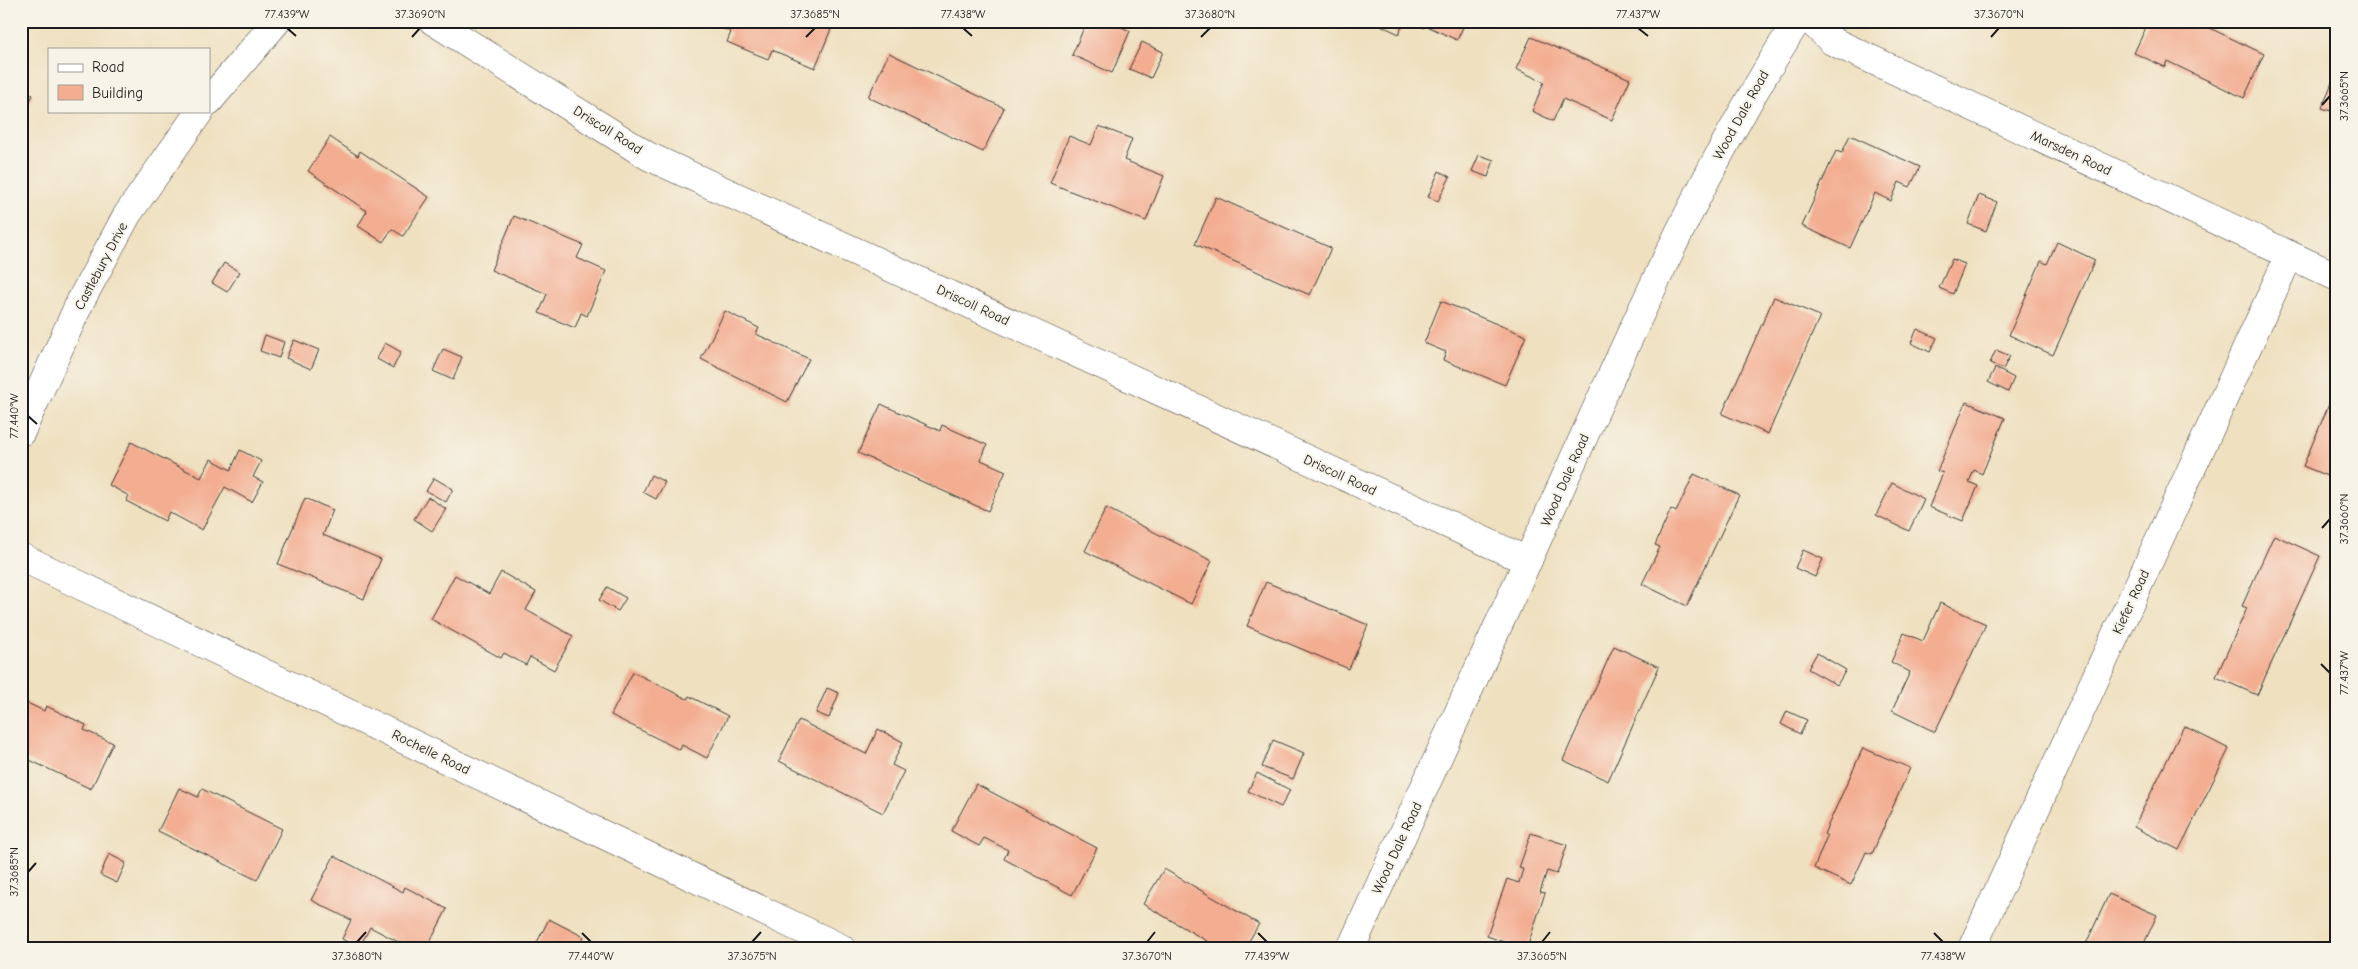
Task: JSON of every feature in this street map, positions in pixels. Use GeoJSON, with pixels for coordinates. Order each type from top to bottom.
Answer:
{"type":"FeatureCollection","features":[{"type":"Feature","properties":{"kind":"street"},"geometry":{"type":"LineString","coordinates":[[210,99],[276,21]]}},
{"type":"Feature","properties":{"kind":"street","name":"Driscoll Road"},"geometry":{"type":"LineString","coordinates":[[432,21],[648,156],[1528,561]]}},
{"type":"Feature","properties":{"kind":"street","name":"Wood Dale Road"},"geometry":{"type":"LineString","coordinates":[[1351,948],[1602,395],[1710,171],[1763,74],[1797,21]]}},
{"type":"Feature","properties":{"kind":"street","name":"Marsden Road"},"geometry":{"type":"LineString","coordinates":[[1812,21],[1832,41],[2337,277]]}},
{"type":"Feature","properties":{"kind":"street","name":"Castlebury Drive"},"geometry":{"type":"LineString","coordinates":[[21,432],[81,300],[128,215],[199,112]]}},
{"type":"Feature","properties":{"kind":"street","name":"Kiefer Road"},"geometry":{"type":"LineString","coordinates":[[1972,948],[2289,256]]}},
{"type":"Feature","properties":{"kind":"street","name":"Rochelle Road"},"geometry":{"type":"LineString","coordinates":[[21,557],[841,948]]}},
{"type":"Feature","properties":{"kind":"building"},"geometry":{"type":"Polygon","coordinates":[[[705,21],[812,21],[831,29],[815,68],[772,50],[768,59],[727,42],[731,32],[705,21]]]}},
{"type":"Feature","properties":{"kind":"building"},"geometry":{"type":"Polygon","coordinates":[[[1087,21],[1108,21],[1130,31],[1112,73],[1072,55],[1087,21]]]}},
{"type":"Feature","properties":{"kind":"building"},"geometry":{"type":"Polygon","coordinates":[[[1380,21],[1404,21],[1399,34],[1378,24],[1380,21]]]}},
{"type":"Feature","properties":{"kind":"building"},"geometry":{"type":"Polygon","coordinates":[[[1410,21],[1466,21],[1457,40],[1425,25],[1424,28],[1410,21]]]}},
{"type":"Feature","properties":{"kind":"building"},"geometry":{"type":"Polygon","coordinates":[[[2149,21],[2195,21],[2264,54],[2244,98],[2167,61],[2165,67],[2134,53],[2149,21]]]}},
{"type":"Feature","properties":{"kind":"building"},"geometry":{"type":"Polygon","coordinates":[[[1531,37],[1630,79],[1612,120],[1563,99],[1553,121],[1532,111],[1544,82],[1516,69],[1531,37]]]}},
{"type":"Feature","properties":{"kind":"building"},"geometry":{"type":"Polygon","coordinates":[[[1142,42],[1163,52],[1151,78],[1129,69],[1142,42]]]}},
{"type":"Feature","properties":{"kind":"building"},"geometry":{"type":"Polygon","coordinates":[[[889,53],[1004,108],[983,152],[868,97],[889,53]]]}},
{"type":"Feature","properties":{"kind":"building"},"geometry":{"type":"Polygon","coordinates":[[[2337,70],[2337,113],[2322,108],[2337,70]]]}},
{"type":"Feature","properties":{"kind":"building"},"geometry":{"type":"Polygon","coordinates":[[[21,89],[33,95],[21,118],[21,89]]]}},
{"type":"Feature","properties":{"kind":"building"},"geometry":{"type":"Polygon","coordinates":[[[1099,126],[1132,139],[1124,160],[1164,176],[1146,221],[1050,183],[1069,136],[1091,145],[1099,126]]]}},
{"type":"Feature","properties":{"kind":"building"},"geometry":{"type":"Polygon","coordinates":[[[1850,135],[1920,167],[1910,187],[1899,182],[1891,201],[1875,193],[1850,248],[1802,226],[1836,151],[1842,153],[1850,135]]]}},
{"type":"Feature","properties":{"kind":"building"},"geometry":{"type":"Polygon","coordinates":[[[330,137],[358,156],[360,151],[429,197],[403,236],[392,229],[383,242],[358,226],[367,211],[308,171],[330,137]]]}},
{"type":"Feature","properties":{"kind":"building"},"geometry":{"type":"Polygon","coordinates":[[[1479,155],[1494,160],[1488,177],[1472,171],[1479,155]]]}},
{"type":"Feature","properties":{"kind":"building"},"geometry":{"type":"Polygon","coordinates":[[[1439,171],[1450,177],[1438,201],[1428,197],[1439,171]]]}},
{"type":"Feature","properties":{"kind":"building"},"geometry":{"type":"Polygon","coordinates":[[[1979,195],[1997,202],[1986,231],[1968,224],[1979,195]]]}},
{"type":"Feature","properties":{"kind":"building"},"geometry":{"type":"Polygon","coordinates":[[[1216,197],[1331,248],[1310,295],[1195,244],[1216,197]]]}},
{"type":"Feature","properties":{"kind":"building"},"geometry":{"type":"Polygon","coordinates":[[[514,216],[583,245],[577,258],[606,271],[587,316],[581,313],[575,328],[539,313],[547,294],[491,270],[514,216]]]}},
{"type":"Feature","properties":{"kind":"building"},"geometry":{"type":"Polygon","coordinates":[[[2057,242],[2095,260],[2053,355],[2009,335],[2041,261],[2047,264],[2057,242]]]}},
{"type":"Feature","properties":{"kind":"building"},"geometry":{"type":"Polygon","coordinates":[[[1952,259],[1965,264],[1953,294],[1939,288],[1952,259]]]}},
{"type":"Feature","properties":{"kind":"building"},"geometry":{"type":"Polygon","coordinates":[[[224,263],[240,272],[227,292],[212,283],[224,263]]]}},
{"type":"Feature","properties":{"kind":"building"},"geometry":{"type":"Polygon","coordinates":[[[1774,297],[1820,316],[1768,434],[1722,414],[1774,297]]]}},
{"type":"Feature","properties":{"kind":"building"},"geometry":{"type":"Polygon","coordinates":[[[1441,301],[1526,336],[1505,385],[1443,360],[1446,352],[1424,343],[1441,301]]]}},
{"type":"Feature","properties":{"kind":"building"},"geometry":{"type":"Polygon","coordinates":[[[725,311],[759,328],[756,334],[809,359],[787,402],[701,359],[725,311]]]}},
{"type":"Feature","properties":{"kind":"building"},"geometry":{"type":"Polygon","coordinates":[[[1917,329],[1937,338],[1930,352],[1911,343],[1917,329]]]}},
{"type":"Feature","properties":{"kind":"building"},"geometry":{"type":"Polygon","coordinates":[[[265,335],[284,342],[279,358],[260,351],[265,335]]]}},
{"type":"Feature","properties":{"kind":"building"},"geometry":{"type":"Polygon","coordinates":[[[294,340],[319,350],[311,369],[286,358],[294,340]]]}},
{"type":"Feature","properties":{"kind":"building"},"geometry":{"type":"Polygon","coordinates":[[[385,343],[401,352],[393,368],[377,359],[385,343]]]}},
{"type":"Feature","properties":{"kind":"building"},"geometry":{"type":"Polygon","coordinates":[[[443,349],[462,357],[453,380],[433,371],[443,349]]]}},
{"type":"Feature","properties":{"kind":"building"},"geometry":{"type":"Polygon","coordinates":[[[1996,350],[2010,356],[2003,369],[1990,363],[1996,350]]]}},
{"type":"Feature","properties":{"kind":"building"},"geometry":{"type":"Polygon","coordinates":[[[1995,368],[2014,378],[2008,392],[1988,382],[1995,368]]]}},
{"type":"Feature","properties":{"kind":"building"},"geometry":{"type":"Polygon","coordinates":[[[2333,395],[2337,397],[2337,480],[2303,466],[2333,395]]]}},
{"type":"Feature","properties":{"kind":"building"},"geometry":{"type":"Polygon","coordinates":[[[1966,402],[2005,418],[1982,474],[1974,470],[1969,482],[1978,486],[1963,521],[1929,507],[1943,473],[1937,471],[1966,402]]]}},
{"type":"Feature","properties":{"kind":"building"},"geometry":{"type":"Polygon","coordinates":[[[881,404],[940,431],[942,425],[987,445],[981,460],[1006,471],[988,511],[858,453],[881,404]]]}},
{"type":"Feature","properties":{"kind":"building"},"geometry":{"type":"Polygon","coordinates":[[[131,442],[201,478],[211,459],[231,470],[240,450],[261,461],[253,477],[263,482],[252,502],[225,487],[202,530],[169,512],[165,521],[126,501],[129,496],[109,485],[131,442]]]}},
{"type":"Feature","properties":{"kind":"building"},"geometry":{"type":"Polygon","coordinates":[[[1694,474],[1739,495],[1687,606],[1642,584],[1660,547],[1655,545],[1671,509],[1676,512],[1694,474]]]}},
{"type":"Feature","properties":{"kind":"building"},"geometry":{"type":"Polygon","coordinates":[[[651,475],[665,482],[656,499],[643,492],[651,475]]]}},
{"type":"Feature","properties":{"kind":"building"},"geometry":{"type":"Polygon","coordinates":[[[434,478],[453,489],[446,502],[426,491],[434,478]]]}},
{"type":"Feature","properties":{"kind":"building"},"geometry":{"type":"Polygon","coordinates":[[[1892,483],[1924,499],[1909,531],[1876,515],[1892,483]]]}},
{"type":"Feature","properties":{"kind":"building"},"geometry":{"type":"Polygon","coordinates":[[[428,497],[446,509],[432,531],[414,519],[428,497]]]}},
{"type":"Feature","properties":{"kind":"building"},"geometry":{"type":"Polygon","coordinates":[[[305,498],[333,510],[323,535],[381,559],[364,599],[278,564],[305,498]]]}},
{"type":"Feature","properties":{"kind":"building"},"geometry":{"type":"Polygon","coordinates":[[[1106,508],[1212,561],[1191,604],[1085,551],[1106,508]]]}},
{"type":"Feature","properties":{"kind":"building"},"geometry":{"type":"Polygon","coordinates":[[[2274,535],[2320,556],[2257,695],[2216,677],[2247,608],[2242,606],[2274,535]]]}},
{"type":"Feature","properties":{"kind":"building"},"geometry":{"type":"Polygon","coordinates":[[[1803,550],[1823,559],[1815,577],[1795,568],[1803,550]]]}},
{"type":"Feature","properties":{"kind":"building"},"geometry":{"type":"Polygon","coordinates":[[[501,572],[536,592],[526,610],[573,636],[554,670],[530,657],[526,665],[504,653],[501,658],[431,619],[455,575],[489,594],[501,572]]]}},
{"type":"Feature","properties":{"kind":"building"},"geometry":{"type":"Polygon","coordinates":[[[1266,582],[1368,625],[1349,669],[1247,626],[1266,582]]]}},
{"type":"Feature","properties":{"kind":"building"},"geometry":{"type":"Polygon","coordinates":[[[607,587],[626,598],[618,611],[599,600],[607,587]]]}},
{"type":"Feature","properties":{"kind":"building"},"geometry":{"type":"Polygon","coordinates":[[[1940,603],[1986,624],[1935,732],[1892,711],[1910,672],[1891,662],[1904,633],[1923,641],[1940,603]]]}},
{"type":"Feature","properties":{"kind":"building"},"geometry":{"type":"Polygon","coordinates":[[[1614,646],[1659,667],[1608,781],[1563,760],[1614,646]]]}},
{"type":"Feature","properties":{"kind":"building"},"geometry":{"type":"Polygon","coordinates":[[[1817,653],[1846,670],[1837,685],[1808,669],[1817,653]]]}},
{"type":"Feature","properties":{"kind":"building"},"geometry":{"type":"Polygon","coordinates":[[[633,672],[687,699],[689,696],[728,716],[707,758],[682,745],[680,750],[611,715],[633,672]]]}},
{"type":"Feature","properties":{"kind":"building"},"geometry":{"type":"Polygon","coordinates":[[[827,688],[839,693],[829,718],[816,713],[827,688]]]}},
{"type":"Feature","properties":{"kind":"building"},"geometry":{"type":"Polygon","coordinates":[[[21,700],[44,711],[46,706],[86,725],[84,730],[113,743],[91,789],[21,756],[21,700]]]}},
{"type":"Feature","properties":{"kind":"building"},"geometry":{"type":"Polygon","coordinates":[[[1787,711],[1807,720],[1800,734],[1781,724],[1787,711]]]}},
{"type":"Feature","properties":{"kind":"building"},"geometry":{"type":"Polygon","coordinates":[[[799,720],[866,754],[878,729],[903,742],[892,765],[904,771],[883,813],[779,761],[799,720]]]}},
{"type":"Feature","properties":{"kind":"building"},"geometry":{"type":"Polygon","coordinates":[[[2184,726],[2229,749],[2179,850],[2134,827],[2184,726]]]}},
{"type":"Feature","properties":{"kind":"building"},"geometry":{"type":"Polygon","coordinates":[[[1273,740],[1304,753],[1293,779],[1262,767],[1273,740]]]}},
{"type":"Feature","properties":{"kind":"building"},"geometry":{"type":"Polygon","coordinates":[[[1863,748],[1910,768],[1872,854],[1866,852],[1851,885],[1814,868],[1827,836],[1824,834],[1863,748]]]}},
{"type":"Feature","properties":{"kind":"building"},"geometry":{"type":"Polygon","coordinates":[[[1257,773],[1290,790],[1281,807],[1248,791],[1257,773]]]}},
{"type":"Feature","properties":{"kind":"building"},"geometry":{"type":"Polygon","coordinates":[[[976,784],[1097,848],[1072,895],[1004,859],[1008,850],[984,838],[979,846],[951,831],[976,784]]]}},
{"type":"Feature","properties":{"kind":"building"},"geometry":{"type":"Polygon","coordinates":[[[179,788],[198,797],[202,789],[282,829],[257,880],[158,831],[179,788]]]}},
{"type":"Feature","properties":{"kind":"building"},"geometry":{"type":"Polygon","coordinates":[[[1531,833],[1567,845],[1557,874],[1547,871],[1540,892],[1545,893],[1527,948],[1521,948],[1487,936],[1507,879],[1519,883],[1523,869],[1519,868],[1531,833]]]}},
{"type":"Feature","properties":{"kind":"building"},"geometry":{"type":"Polygon","coordinates":[[[109,854],[126,863],[117,883],[100,875],[109,854]]]}},
{"type":"Feature","properties":{"kind":"building"},"geometry":{"type":"Polygon","coordinates":[[[334,856],[403,892],[405,887],[447,909],[427,948],[410,948],[370,927],[359,948],[342,939],[351,920],[311,900],[334,856]]]}},
{"type":"Feature","properties":{"kind":"building"},"geometry":{"type":"Polygon","coordinates":[[[1164,869],[1259,924],[1245,948],[1219,948],[1143,904],[1164,869]]]}},
{"type":"Feature","properties":{"kind":"building"},"geometry":{"type":"Polygon","coordinates":[[[2109,894],[2157,915],[2142,948],[2084,948],[2109,894]]]}},
{"type":"Feature","properties":{"kind":"building"},"geometry":{"type":"Polygon","coordinates":[[[549,919],[584,937],[580,943],[589,948],[534,948],[549,919]]]}},
{"type":"Feature","properties":{"kind":"building"},"geometry":{"type":"Polygon","coordinates":[[[1767,942],[1780,948],[1764,948],[1767,942]]]}}]}
